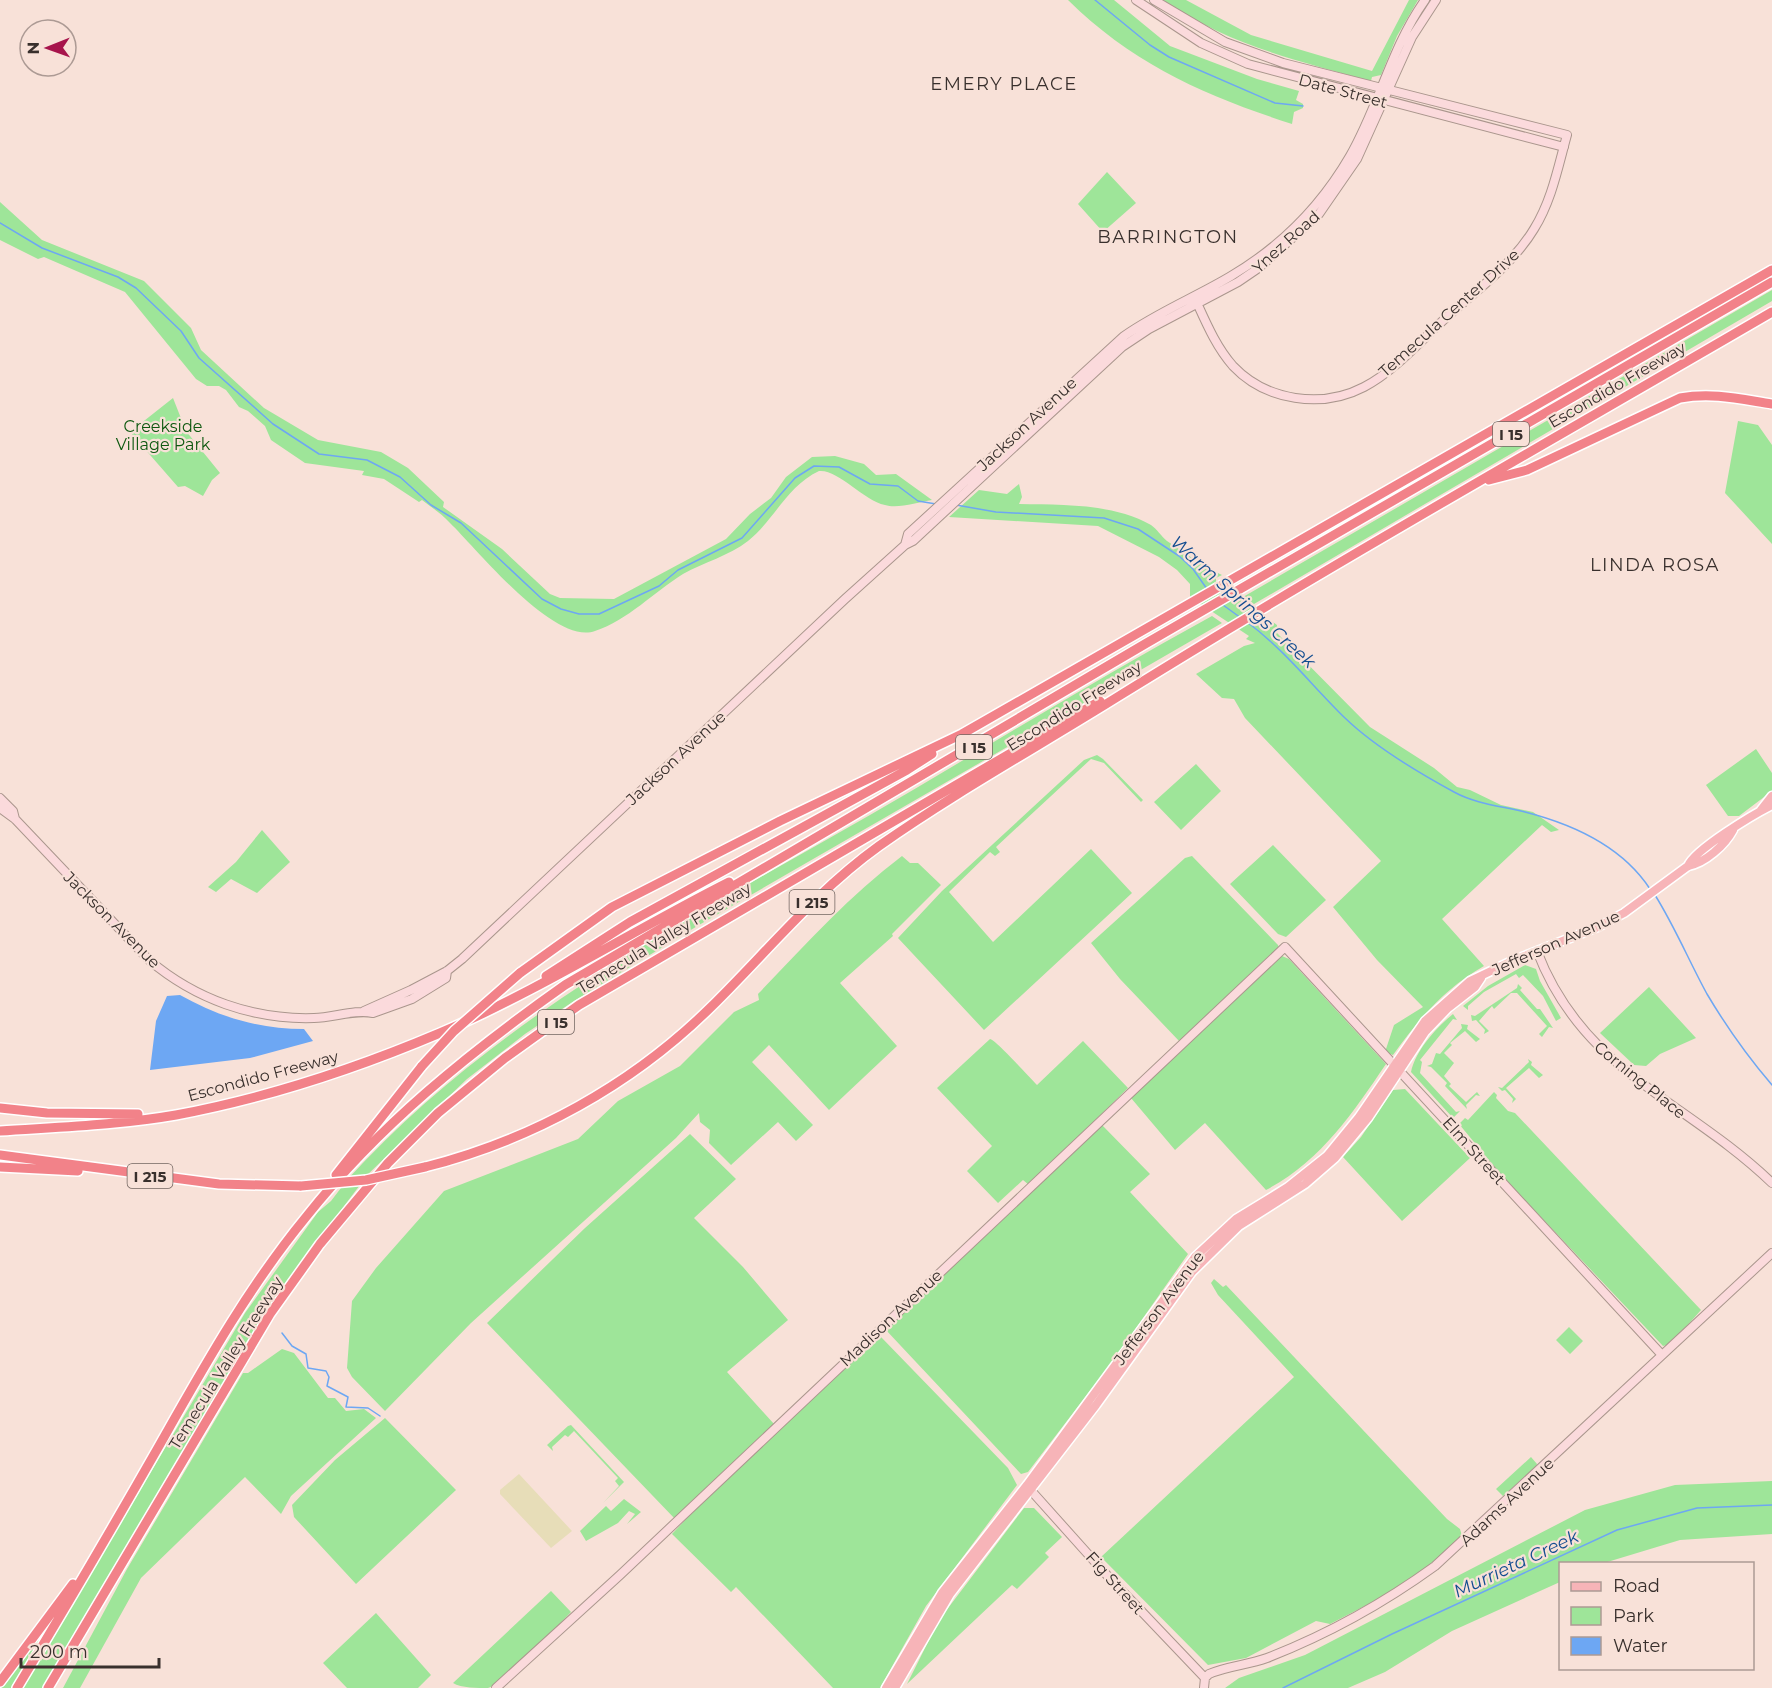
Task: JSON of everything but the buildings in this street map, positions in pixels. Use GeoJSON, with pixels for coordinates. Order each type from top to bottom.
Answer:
{"type":"FeatureCollection","features":[{"type":"Feature","properties":{"kind":"highway"},"geometry":{"type":"LineString","coordinates":[[520,995],[630,922],[907,770],[962,734],[1772,270]]}},
{"type":"Feature","properties":{"kind":"highway","name":"Escondido Freeway"},"geometry":{"type":"LineString","coordinates":[[801,847],[1772,282]]}},
{"type":"Feature","properties":{"kind":"highway","name":"Escondido Freeway"},"geometry":{"type":"LineString","coordinates":[[0,1155],[159,1177],[229,1184],[301,1186],[366,1180],[425,1167],[508,1141],[572,1110],[636,1070],[691,1026],[818,897],[879,847],[1210,640],[1772,312]]}},
{"type":"Feature","properties":{"kind":"highway"},"geometry":{"type":"LineString","coordinates":[[1478,483],[1527,470],[1680,398],[1698,395],[1724,396],[1772,404]]}},
{"type":"Feature","properties":{"kind":"highway","name":"Temecula Valley Freeway"},"geometry":{"type":"LineString","coordinates":[[48,1688],[270,1314],[320,1244],[388,1163],[438,1113],[505,1058],[579,1005],[1040,734],[1210,640]]}},
{"type":"Feature","properties":{"kind":"highway"},"geometry":{"type":"LineString","coordinates":[[307,1215],[422,1066],[454,1031],[520,973],[612,908],[780,821],[962,734]]}},
{"type":"Feature","properties":{"kind":"highway"},"geometry":{"type":"LineString","coordinates":[[520,995],[710,892],[801,847]]}},
{"type":"Feature","properties":{"kind":"highway","name":"Temecula Valley Freeway"},"geometry":{"type":"LineString","coordinates":[[17,1688],[87,1573],[239,1307],[307,1215],[418,1098],[490,1037],[565,985],[801,847]]}},
{"type":"Feature","properties":{"kind":"highway","name":"Escondido Freeway"},"geometry":{"type":"LineString","coordinates":[[0,1131],[174,1115],[269,1093],[330,1075],[441,1032],[520,995]]}},
{"type":"Feature","properties":{"kind":"highway"},"geometry":{"type":"LineString","coordinates":[[0,1108],[47,1113],[174,1115]]}},
{"type":"Feature","properties":{"kind":"highway"},"geometry":{"type":"LineString","coordinates":[[0,1167],[159,1177]]}},
{"type":"Feature","properties":{"kind":"highway"},"geometry":{"type":"LineString","coordinates":[[0,1682],[76,1581],[87,1573]]}},
{"type":"Feature","properties":{"kind":"highway"},"geometry":{"type":"LineString","coordinates":[[54,1688],[93,1611]]}},
{"type":"Feature","properties":{"kind":"main road","name":"Date Street"},"geometry":{"type":"LineString","coordinates":[[1136,0],[1182,32],[1234,58],[1269,71],[1564,147]]}},
{"type":"Feature","properties":{"kind":"main road","name":"Date Street"},"geometry":{"type":"LineString","coordinates":[[1154,0],[1190,23],[1244,50],[1283,63],[1568,135]]}},
{"type":"Feature","properties":{"kind":"main road","name":"Ynez Road"},"geometry":{"type":"LineString","coordinates":[[1385,90],[1408,26],[1425,0]]}},
{"type":"Feature","properties":{"kind":"main road","name":"Ynez Road"},"geometry":{"type":"LineString","coordinates":[[1104,358],[1160,312],[1252,263],[1292,231],[1329,188],[1360,137],[1412,37],[1436,0]]}},
{"type":"Feature","properties":{"kind":"main road","name":"Ynez Road"},"geometry":{"type":"LineString","coordinates":[[1104,358],[1149,329],[1260,267],[1308,225],[1348,175],[1368,141],[1380,100]]}},
{"type":"Feature","properties":{"kind":"main road","name":"Temecula Center Drive"},"geometry":{"type":"LineString","coordinates":[[1197,303],[1212,336],[1228,360],[1254,382],[1297,399],[1324,399],[1358,390],[1386,373],[1524,245],[1548,204],[1568,135]]}},
{"type":"Feature","properties":{"kind":"main road"},"geometry":{"type":"LineString","coordinates":[[1308,225],[1308,218],[1327,195],[1329,188]]}},
{"type":"Feature","properties":{"kind":"main road","name":"Jackson Avenue"},"geometry":{"type":"LineString","coordinates":[[0,808],[15,819],[140,952],[162,971],[194,991],[240,1009],[285,1018],[323,1018],[364,1011],[447,971],[905,545],[908,534],[936,514],[1104,358]]}},
{"type":"Feature","properties":{"kind":"main road","name":"Jefferson Avenue"},"geometry":{"type":"LineString","coordinates":[[1761,811],[1772,796]]}},
{"type":"Feature","properties":{"kind":"main road","name":"Jackson Avenue"},"geometry":{"type":"LineString","coordinates":[[0,798],[13,811],[15,819]]}},
{"type":"Feature","properties":{"kind":"main road","name":"Jefferson Avenue"},"geometry":{"type":"LineString","coordinates":[[886,1688],[942,1593],[1115,1380],[1192,1272],[1210,1251],[1239,1226],[1305,1184],[1348,1144],[1425,1021],[1443,1003],[1465,985],[1537,951],[1598,927],[1646,898],[1688,866],[1696,865],[1727,841],[1733,830],[1772,806]]}},
{"type":"Feature","properties":{"kind":"main road","name":"Elm Street"},"geometry":{"type":"LineString","coordinates":[[1285,947],[1662,1355]]}},
{"type":"Feature","properties":{"kind":"main road","name":"Madison Avenue"},"geometry":{"type":"LineString","coordinates":[[496,1688],[620,1575],[1285,947]]}},
{"type":"Feature","properties":{"kind":"main road","name":"Corning Place"},"geometry":{"type":"LineString","coordinates":[[1537,951],[1548,981],[1596,1047],[1695,1124],[1747,1159],[1772,1184]]}},
{"type":"Feature","properties":{"kind":"main road","name":"Jackson Avenue"},"geometry":{"type":"LineString","coordinates":[[364,1011],[373,1013],[429,989],[446,978],[447,971]]}},
{"type":"Feature","properties":{"kind":"main road"},"geometry":{"type":"LineString","coordinates":[[384,1009],[389,1004],[421,989],[425,982]]}},
{"type":"Feature","properties":{"kind":"main road","name":"Jefferson Avenue"},"geometry":{"type":"LineString","coordinates":[[895,1688],[950,1594],[1195,1257],[1213,1238],[1248,1210],[1288,1187],[1328,1156],[1396,1068]]}},
{"type":"Feature","properties":{"kind":"main road"},"geometry":{"type":"LineString","coordinates":[[1305,1184],[1304,1181],[1328,1156]]}},
{"type":"Feature","properties":{"kind":"main road","name":"Adams Avenue"},"geometry":{"type":"LineString","coordinates":[[1205,1678],[1212,1673],[1281,1652],[1361,1613],[1419,1578],[1457,1548],[1772,1253]]}},
{"type":"Feature","properties":{"kind":"main road"},"geometry":{"type":"LineString","coordinates":[[1115,1380],[1115,1373],[1131,1344]]}},
{"type":"Feature","properties":{"kind":"main road","name":"Fig Street"},"geometry":{"type":"LineString","coordinates":[[1029,1488],[1104,1572],[1205,1678]]}},
{"type":"Feature","properties":{"kind":"main road"},"geometry":{"type":"LineString","coordinates":[[1204,1688],[1205,1678]]}},
{"type":"Feature","properties":{"kind":"green space"},"geometry":{"type":"Polygon","coordinates":[[[1068,0],[1114,0],[1170,46],[1257,79],[1299,91],[1296,100],[1303,104],[1303,108],[1294,112],[1292,124],[1201,90],[1172,76],[1119,43],[1068,0]]]}},
{"type":"Feature","properties":{"kind":"green space"},"geometry":{"type":"Polygon","coordinates":[[[1163,0],[1186,0],[1251,35],[1372,71],[1409,0],[1418,0],[1397,36],[1381,75],[1372,77],[1371,81],[1289,58],[1237,40],[1187,16],[1163,0]]]}},
{"type":"Feature","properties":{"kind":"green space"},"geometry":{"type":"Polygon","coordinates":[[[1107,172],[1136,203],[1103,232],[1078,204],[1107,172]]]}},
{"type":"Feature","properties":{"kind":"green space"},"geometry":{"type":"Polygon","coordinates":[[[0,202],[42,240],[144,281],[191,328],[201,350],[264,408],[318,440],[381,452],[408,468],[444,502],[443,507],[502,549],[550,594],[560,598],[614,599],[726,539],[750,514],[771,498],[786,477],[812,457],[835,456],[864,464],[876,475],[896,474],[932,500],[902,506],[885,505],[834,475],[819,471],[798,485],[766,523],[741,546],[683,574],[619,620],[595,631],[578,632],[559,624],[538,610],[497,573],[447,520],[422,500],[419,502],[384,479],[362,475],[364,471],[305,463],[271,440],[265,426],[248,411],[239,407],[226,390],[219,386],[207,386],[196,379],[125,292],[44,257],[38,259],[0,240],[0,202]]]}},
{"type":"Feature","properties":{"kind":"green space"},"geometry":{"type":"Polygon","coordinates":[[[1772,290],[1772,301],[1254,604],[1243,597],[1772,290]]]}},
{"type":"Feature","properties":{"kind":"green space","name":"Creekside Village Park"},"geometry":{"type":"Polygon","coordinates":[[[173,398],[186,431],[220,473],[212,480],[203,496],[185,486],[178,487],[130,432],[173,398]]]}},
{"type":"Feature","properties":{"kind":"green space"},"geometry":{"type":"Polygon","coordinates":[[[1738,421],[1758,425],[1772,445],[1772,544],[1725,493],[1738,421]]]}},
{"type":"Feature","properties":{"kind":"green space"},"geometry":{"type":"Polygon","coordinates":[[[1019,484],[1022,497],[1019,504],[1069,505],[1103,509],[1136,518],[1151,525],[1167,541],[1222,575],[1216,578],[1216,582],[1277,625],[1277,633],[1370,727],[1434,768],[1457,787],[1470,790],[1501,805],[1533,812],[1559,830],[1551,832],[1542,825],[1442,919],[1484,966],[1445,994],[1393,1055],[1385,1052],[1394,1025],[1423,1007],[1377,960],[1333,907],[1381,861],[1245,718],[1234,699],[1222,698],[1196,674],[1244,646],[1255,643],[1246,639],[1249,636],[1190,597],[1190,584],[1177,570],[1159,557],[1098,526],[949,517],[979,490],[1007,494],[1019,484]]]}},
{"type":"Feature","properties":{"kind":"green space"},"geometry":{"type":"Polygon","coordinates":[[[1212,616],[1222,623],[699,925],[574,1001],[525,1034],[467,1079],[364,1178],[346,1181],[403,1123],[464,1071],[527,1022],[593,977],[661,935],[1212,616]]]}},
{"type":"Feature","properties":{"kind":"green space"},"geometry":{"type":"Polygon","coordinates":[[[1756,749],[1772,773],[1772,791],[1739,816],[1728,816],[1706,785],[1756,749]]]}},
{"type":"Feature","properties":{"kind":"green space"},"geometry":{"type":"Polygon","coordinates":[[[1097,755],[1143,800],[1141,802],[1104,763],[1091,759],[996,847],[1000,852],[995,856],[990,852],[949,892],[993,942],[1091,849],[1132,893],[984,1030],[898,938],[942,891],[1084,760],[1097,755]]]}},
{"type":"Feature","properties":{"kind":"green space"},"geometry":{"type":"Polygon","coordinates":[[[1196,764],[1221,791],[1181,830],[1154,802],[1196,764]]]}},
{"type":"Feature","properties":{"kind":"green space"},"geometry":{"type":"Polygon","coordinates":[[[262,830],[290,862],[257,893],[231,879],[216,892],[208,887],[236,862],[262,830]]]}},
{"type":"Feature","properties":{"kind":"green space"},"geometry":{"type":"Polygon","coordinates":[[[1273,845],[1326,900],[1286,937],[1278,934],[1230,884],[1273,845]]]}},
{"type":"Feature","properties":{"kind":"green space"},"geometry":{"type":"Polygon","coordinates":[[[902,856],[910,863],[918,863],[941,885],[892,934],[893,936],[840,983],[897,1046],[829,1110],[769,1045],[752,1062],[813,1125],[796,1141],[778,1122],[731,1165],[709,1143],[710,1130],[700,1122],[699,1113],[676,1138],[471,1323],[385,1411],[352,1377],[347,1368],[352,1301],[376,1268],[444,1191],[578,1139],[618,1101],[680,1066],[734,1012],[759,1000],[758,994],[827,922],[882,871],[902,856]]]}},
{"type":"Feature","properties":{"kind":"green space"},"geometry":{"type":"Polygon","coordinates":[[[1192,856],[1278,945],[1279,949],[1180,1042],[1120,979],[1091,943],[1185,858],[1192,856]]]}},
{"type":"Feature","properties":{"kind":"green space"},"geometry":{"type":"Polygon","coordinates":[[[1282,956],[1289,959],[1386,1064],[1348,1118],[1319,1151],[1286,1178],[1266,1190],[1205,1123],[1175,1150],[1131,1098],[1282,956]]]}},
{"type":"Feature","properties":{"kind":"green space"},"geometry":{"type":"Polygon","coordinates":[[[1525,965],[1536,969],[1540,981],[1561,1018],[1556,1021],[1543,996],[1523,975],[1519,978],[1516,974],[1484,992],[1468,1006],[1468,1010],[1463,1006],[1488,986],[1525,965]]]}},
{"type":"Feature","properties":{"kind":"green space"},"geometry":{"type":"Polygon","coordinates":[[[1518,984],[1522,988],[1520,990],[1537,1009],[1540,1009],[1553,1028],[1549,1027],[1542,1037],[1539,1034],[1547,1026],[1517,993],[1511,993],[1494,1009],[1492,1006],[1479,1021],[1489,1031],[1484,1034],[1485,1030],[1476,1020],[1472,1021],[1471,1015],[1475,1016],[1517,988],[1518,984]]]}},
{"type":"Feature","properties":{"kind":"green space"},"geometry":{"type":"Polygon","coordinates":[[[1649,987],[1696,1038],[1660,1054],[1646,1066],[1634,1065],[1600,1033],[1649,987]]]}},
{"type":"Feature","properties":{"kind":"green space"},"geometry":{"type":"Polygon","coordinates":[[[1453,1014],[1457,1020],[1453,1019],[1420,1060],[1422,1062],[1420,1073],[1456,1112],[1460,1111],[1453,1118],[1411,1072],[1427,1040],[1453,1014]]]}},
{"type":"Feature","properties":{"kind":"green space"},"geometry":{"type":"Polygon","coordinates":[[[1461,1024],[1468,1025],[1467,1029],[1480,1039],[1476,1042],[1465,1031],[1450,1043],[1452,1045],[1444,1053],[1454,1063],[1444,1076],[1451,1084],[1449,1086],[1466,1102],[1477,1092],[1480,1096],[1476,1095],[1466,1105],[1467,1109],[1445,1086],[1447,1083],[1431,1067],[1427,1066],[1432,1064],[1436,1053],[1440,1054],[1462,1028],[1461,1024]]]}},
{"type":"Feature","properties":{"kind":"green space"},"geometry":{"type":"Polygon","coordinates":[[[990,1039],[1037,1085],[1083,1041],[1128,1088],[1029,1185],[1023,1180],[998,1203],[967,1171],[992,1146],[937,1088],[990,1039]]]}},
{"type":"Feature","properties":{"kind":"green space"},"geometry":{"type":"Polygon","coordinates":[[[1528,1059],[1532,1062],[1531,1065],[1543,1075],[1539,1078],[1529,1068],[1506,1088],[1516,1099],[1512,1103],[1513,1099],[1505,1090],[1502,1091],[1498,1087],[1502,1088],[1529,1062],[1528,1059]]]}},
{"type":"Feature","properties":{"kind":"green space"},"geometry":{"type":"Polygon","coordinates":[[[1405,1089],[1470,1158],[1402,1221],[1343,1157],[1361,1137],[1393,1090],[1405,1089]]]}},
{"type":"Feature","properties":{"kind":"green space"},"geometry":{"type":"Polygon","coordinates":[[[1494,1092],[1497,1095],[1496,1098],[1508,1111],[1515,1113],[1701,1310],[1671,1344],[1663,1346],[1503,1177],[1459,1124],[1465,1118],[1468,1120],[1494,1092]]]}},
{"type":"Feature","properties":{"kind":"green space"},"geometry":{"type":"Polygon","coordinates":[[[1102,1125],[1150,1174],[1130,1192],[1188,1254],[1115,1358],[1028,1472],[1021,1474],[885,1329],[1102,1125]]]}},
{"type":"Feature","properties":{"kind":"green space"},"geometry":{"type":"Polygon","coordinates":[[[690,1134],[736,1179],[694,1218],[743,1267],[788,1320],[727,1372],[774,1424],[676,1520],[487,1323],[585,1228],[690,1134]]]}},
{"type":"Feature","properties":{"kind":"green space"},"geometry":{"type":"Polygon","coordinates":[[[363,1181],[307,1255],[45,1688],[23,1688],[245,1313],[318,1212],[331,1201],[344,1184],[363,1181]]]}},
{"type":"Feature","properties":{"kind":"green space"},"geometry":{"type":"Polygon","coordinates":[[[1214,1279],[1223,1287],[1226,1285],[1447,1519],[1460,1529],[1462,1536],[1434,1563],[1386,1595],[1330,1624],[1316,1621],[1246,1658],[1208,1665],[1101,1557],[1294,1377],[1218,1295],[1211,1283],[1214,1279]]]}},
{"type":"Feature","properties":{"kind":"green space"},"geometry":{"type":"Polygon","coordinates":[[[1569,1327],[1583,1341],[1570,1354],[1556,1340],[1569,1327]]]}},
{"type":"Feature","properties":{"kind":"green space"},"geometry":{"type":"Polygon","coordinates":[[[877,1337],[881,1337],[1008,1468],[1017,1485],[926,1606],[880,1688],[833,1688],[736,1587],[731,1592],[672,1534],[723,1480],[877,1337]]]}},
{"type":"Feature","properties":{"kind":"green space"},"geometry":{"type":"Polygon","coordinates":[[[282,1349],[294,1353],[328,1398],[335,1398],[346,1411],[364,1409],[376,1418],[291,1496],[281,1514],[245,1477],[141,1578],[80,1688],[63,1688],[127,1569],[243,1373],[248,1373],[282,1349]]]}},
{"type":"Feature","properties":{"kind":"green space"},"geometry":{"type":"Polygon","coordinates":[[[385,1418],[456,1490],[356,1584],[294,1517],[292,1505],[335,1460],[385,1418]]]}},
{"type":"Feature","properties":{"kind":"green space"},"geometry":{"type":"Polygon","coordinates":[[[571,1425],[624,1482],[603,1503],[619,1486],[615,1481],[618,1478],[574,1431],[568,1437],[565,1435],[552,1447],[553,1451],[547,1445],[571,1425]]]}},
{"type":"Feature","properties":{"kind":"green space"},"geometry":{"type":"Polygon","coordinates":[[[1531,1457],[1537,1464],[1536,1467],[1503,1496],[1496,1489],[1531,1457]]]}},
{"type":"Feature","properties":{"kind":"green space"},"geometry":{"type":"Polygon","coordinates":[[[1772,1481],[1772,1534],[1680,1540],[1607,1562],[1559,1562],[1559,1582],[1452,1631],[1385,1672],[1348,1688],[1225,1688],[1239,1678],[1305,1655],[1585,1510],[1675,1485],[1772,1481]]]}},
{"type":"Feature","properties":{"kind":"green space"},"geometry":{"type":"Polygon","coordinates":[[[624,1499],[641,1512],[627,1524],[635,1514],[629,1511],[618,1523],[586,1541],[580,1531],[606,1506],[611,1511],[624,1499]]]}},
{"type":"Feature","properties":{"kind":"green space"},"geometry":{"type":"Polygon","coordinates":[[[1024,1508],[1034,1508],[1062,1537],[1045,1553],[1049,1557],[1017,1589],[1012,1585],[907,1684],[939,1620],[1024,1508]]]}},
{"type":"Feature","properties":{"kind":"green space"},"geometry":{"type":"Polygon","coordinates":[[[551,1591],[571,1612],[518,1666],[488,1688],[465,1687],[453,1683],[551,1591]]]}},
{"type":"Feature","properties":{"kind":"green space"},"geometry":{"type":"Polygon","coordinates":[[[376,1613],[431,1675],[418,1688],[347,1688],[323,1663],[376,1613]]]}},
{"type":"Feature","properties":{"kind":"green space"},"geometry":{"type":"Polygon","coordinates":[[[39,1636],[41,1637],[11,1688],[1,1688],[39,1636]]]}},
{"type":"Feature","properties":{"kind":"sand"},"geometry":{"type":"Polygon","coordinates":[[[519,1474],[572,1531],[551,1548],[500,1494],[500,1490],[519,1474]]]}},
{"type":"Feature","properties":{"kind":"water"},"geometry":{"type":"Polygon","coordinates":[[[180,995],[210,1010],[240,1020],[271,1027],[304,1029],[313,1041],[250,1058],[150,1070],[156,1021],[167,996],[180,995]]]}},
{"type":"Feature","properties":{"kind":"waterway"},"geometry":{"type":"LineString","coordinates":[[1095,0],[1150,45],[1169,57],[1275,103],[1303,106]]}},
{"type":"Feature","properties":{"kind":"waterway","name":"Warm Springs Creek"},"geometry":{"type":"LineString","coordinates":[[0,223],[42,248],[118,277],[136,288],[181,331],[199,358],[273,424],[319,454],[367,460],[400,477],[431,505],[461,523],[542,599],[561,609],[579,614],[599,614],[659,586],[678,570],[742,538],[795,478],[814,466],[839,467],[870,484],[898,486],[918,501],[936,504]]}},
{"type":"Feature","properties":{"kind":"waterway","name":"Warm Springs Creek"},"geometry":{"type":"LineString","coordinates":[[956,505],[996,512],[1104,518],[1138,529],[1179,556],[1193,569],[1207,589]]}},
{"type":"Feature","properties":{"kind":"waterway","name":"Warm Springs Creek"},"geometry":{"type":"LineString","coordinates":[[1223,605],[1241,618]]}},
{"type":"Feature","properties":{"kind":"waterway","name":"Warm Springs Creek"},"geometry":{"type":"LineString","coordinates":[[1247,622],[1286,656],[1345,718],[1369,739],[1397,758],[1462,796],[1543,817],[1578,830],[1611,849],[1639,874],[1650,889]]}},
{"type":"Feature","properties":{"kind":"waterway","name":"Warm Springs Creek"},"geometry":{"type":"LineString","coordinates":[[1655,895],[1714,1006],[1772,1085]]}},
{"type":"Feature","properties":{"kind":"waterway"},"geometry":{"type":"LineString","coordinates":[[282,1333],[292,1346],[306,1354],[308,1368],[326,1371],[329,1377],[327,1386],[348,1397],[346,1407],[368,1408],[380,1416]]}},
{"type":"Feature","properties":{"kind":"waterway","name":"Murrieta Creek"},"geometry":{"type":"LineString","coordinates":[[1283,1688],[1392,1634],[1617,1530],[1697,1508],[1772,1505]]}},
{"type":"Feature","properties":{"kind":"district","name":"EMERY PLACE"},"geometry":{"type":"Point","coordinates":[1004,84]}},
{"type":"Feature","properties":{"kind":"district","name":"BARRINGTON"},"geometry":{"type":"Point","coordinates":[1168,237]}},
{"type":"Feature","properties":{"kind":"district","name":"LINDA ROSA"},"geometry":{"type":"Point","coordinates":[1655,565]}}]}
